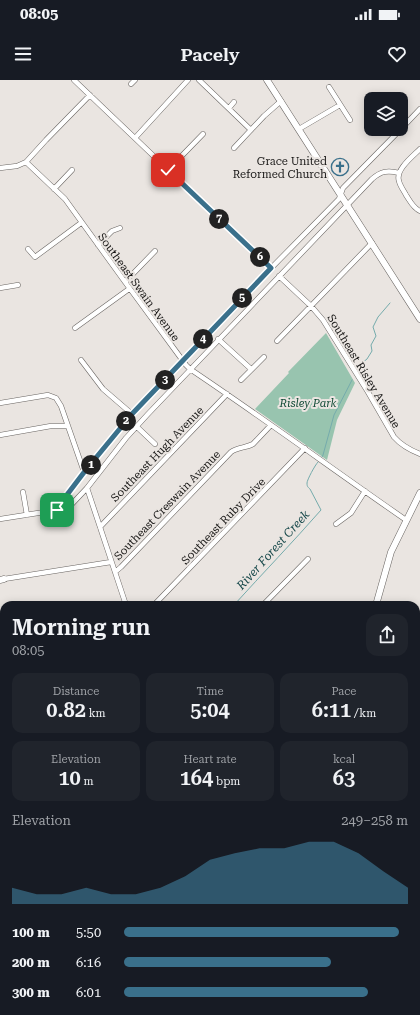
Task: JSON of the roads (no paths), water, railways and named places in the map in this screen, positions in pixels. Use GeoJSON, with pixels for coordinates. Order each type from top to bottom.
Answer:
{"type":"FeatureCollection","features":[{"type":"Feature","properties":{"kind":"street"},"geometry":{"type":"LineString","coordinates":[[74,80],[271,268]]}},
{"type":"Feature","properties":{"kind":"street"},"geometry":{"type":"LineString","coordinates":[[135,138],[188,80]]}},
{"type":"Feature","properties":{"kind":"street"},"geometry":{"type":"LineString","coordinates":[[199,80],[251,130]]}},
{"type":"Feature","properties":{"kind":"street"},"geometry":{"type":"LineString","coordinates":[[268,80],[420,319]]}},
{"type":"Feature","properties":{"kind":"street"},"geometry":{"type":"LineString","coordinates":[[329,87],[350,120]]}},
{"type":"Feature","properties":{"kind":"street"},"geometry":{"type":"LineString","coordinates":[[0,168],[17,166],[26,162],[90,95]]}},
{"type":"Feature","properties":{"kind":"street"},"geometry":{"type":"LineString","coordinates":[[234,148],[281,101]]}},
{"type":"Feature","properties":{"kind":"street"},"geometry":{"type":"LineString","coordinates":[[229,108],[234,102]]}},
{"type":"Feature","properties":{"kind":"street"},"geometry":{"type":"LineString","coordinates":[[299,129],[340,105]]}},
{"type":"Feature","properties":{"kind":"street"},"geometry":{"type":"LineString","coordinates":[[408,122],[420,109]]}},
{"type":"Feature","properties":{"kind":"street"},"geometry":{"type":"LineString","coordinates":[[168,170],[204,134]]}},
{"type":"Feature","properties":{"kind":"street"},"geometry":{"type":"LineString","coordinates":[[57,510],[85,471],[132,414],[338,199],[343,188],[394,136]]}},
{"type":"Feature","properties":{"kind":"street"},"geometry":{"type":"LineString","coordinates":[[420,149],[402,167],[398,178],[400,185],[412,205],[420,212]]}},
{"type":"Feature","properties":{"kind":"street","name":"Southeast Swain Avenue"},"geometry":{"type":"LineString","coordinates":[[26,162],[65,199],[190,369],[406,520]]}},
{"type":"Feature","properties":{"kind":"street"},"geometry":{"type":"LineString","coordinates":[[54,189],[72,170]]}},
{"type":"Feature","properties":{"kind":"street"},"geometry":{"type":"LineString","coordinates":[[0,519],[68,508],[87,488],[136,426],[375,176],[386,171],[399,173]]}},
{"type":"Feature","properties":{"kind":"street"},"geometry":{"type":"LineString","coordinates":[[28,249],[35,257],[82,223]]}},
{"type":"Feature","properties":{"kind":"street"},"geometry":{"type":"LineString","coordinates":[[98,245],[112,231],[120,228]]}},
{"type":"Feature","properties":{"kind":"street"},"geometry":{"type":"LineString","coordinates":[[277,341],[372,243]]}},
{"type":"Feature","properties":{"kind":"street"},"geometry":{"type":"LineString","coordinates":[[125,282],[155,251]]}},
{"type":"Feature","properties":{"kind":"street","name":"Southeast Risley Avenue"},"geometry":{"type":"LineString","coordinates":[[279,276],[311,306],[323,320],[397,441],[420,454]]}},
{"type":"Feature","properties":{"kind":"street"},"geometry":{"type":"LineString","coordinates":[[0,288],[18,285]]}},
{"type":"Feature","properties":{"kind":"street"},"geometry":{"type":"LineString","coordinates":[[75,328],[129,288]]}},
{"type":"Feature","properties":{"kind":"street"},"geometry":{"type":"LineString","coordinates":[[218,339],[252,369]]}},
{"type":"Feature","properties":{"kind":"street"},"geometry":{"type":"LineString","coordinates":[[242,380],[264,357]]}},
{"type":"Feature","properties":{"kind":"street"},"geometry":{"type":"LineString","coordinates":[[81,360],[103,389],[132,414]]}},
{"type":"Feature","properties":{"kind":"street","name":"Southeast Hugh Avenue"},"geometry":{"type":"LineString","coordinates":[[100,527],[227,394]]}},
{"type":"Feature","properties":{"kind":"street"},"geometry":{"type":"LineString","coordinates":[[0,403],[48,395],[53,396],[58,400],[62,406],[83,470],[85,471]]}},
{"type":"Feature","properties":{"kind":"street","name":"Southeast Creswain Avenue"},"geometry":{"type":"LineString","coordinates":[[115,572],[121,568],[231,452],[253,444],[271,425]]}},
{"type":"Feature","properties":{"kind":"street"},"geometry":{"type":"LineString","coordinates":[[0,435],[52,426],[68,426]]}},
{"type":"Feature","properties":{"kind":"street"},"geometry":{"type":"LineString","coordinates":[[136,426],[155,444]]}},
{"type":"Feature","properties":{"kind":"street","name":"Southeast Ruby Drive"},"geometry":{"type":"LineString","coordinates":[[158,601],[305,448]]}},
{"type":"Feature","properties":{"kind":"street"},"geometry":{"type":"LineString","coordinates":[[87,488],[125,601]]}},
{"type":"Feature","properties":{"kind":"street"},"geometry":{"type":"LineString","coordinates":[[336,524],[351,513],[364,491]]}},
{"type":"Feature","properties":{"kind":"street"},"geometry":{"type":"LineString","coordinates":[[23,492],[27,515]]}},
{"type":"Feature","properties":{"kind":"street"},"geometry":{"type":"LineString","coordinates":[[377,601],[388,559],[420,493]]}},
{"type":"Feature","properties":{"kind":"street"},"geometry":{"type":"LineString","coordinates":[[267,601],[308,559]]}},
{"type":"Feature","properties":{"kind":"street"},"geometry":{"type":"LineString","coordinates":[[2,580],[111,562]]}},
{"type":"Feature","properties":{"kind":"waterway","name":"River Forest Creek"},"geometry":{"type":"LineString","coordinates":[[357,367],[367,359],[372,351],[371,345],[376,336],[373,327],[378,317],[390,303]]}},
{"type":"Feature","properties":{"kind":"waterway","name":"River Forest Creek"},"geometry":{"type":"LineString","coordinates":[[322,457],[334,415],[352,380]]}},
{"type":"Feature","properties":{"kind":"waterway","name":"River Forest Creek"},"geometry":{"type":"LineString","coordinates":[[238,601],[321,510],[307,484],[307,481],[318,462]]}},
{"type":"Feature","properties":{"kind":"place","name":"Grace United Reformed Church"},"geometry":{"type":"Point","coordinates":[340,167]}},
{"type":"Feature","properties":{"kind":"park label","name":"Risley Park"},"geometry":{"type":"Point","coordinates":[308,403]}}]}
